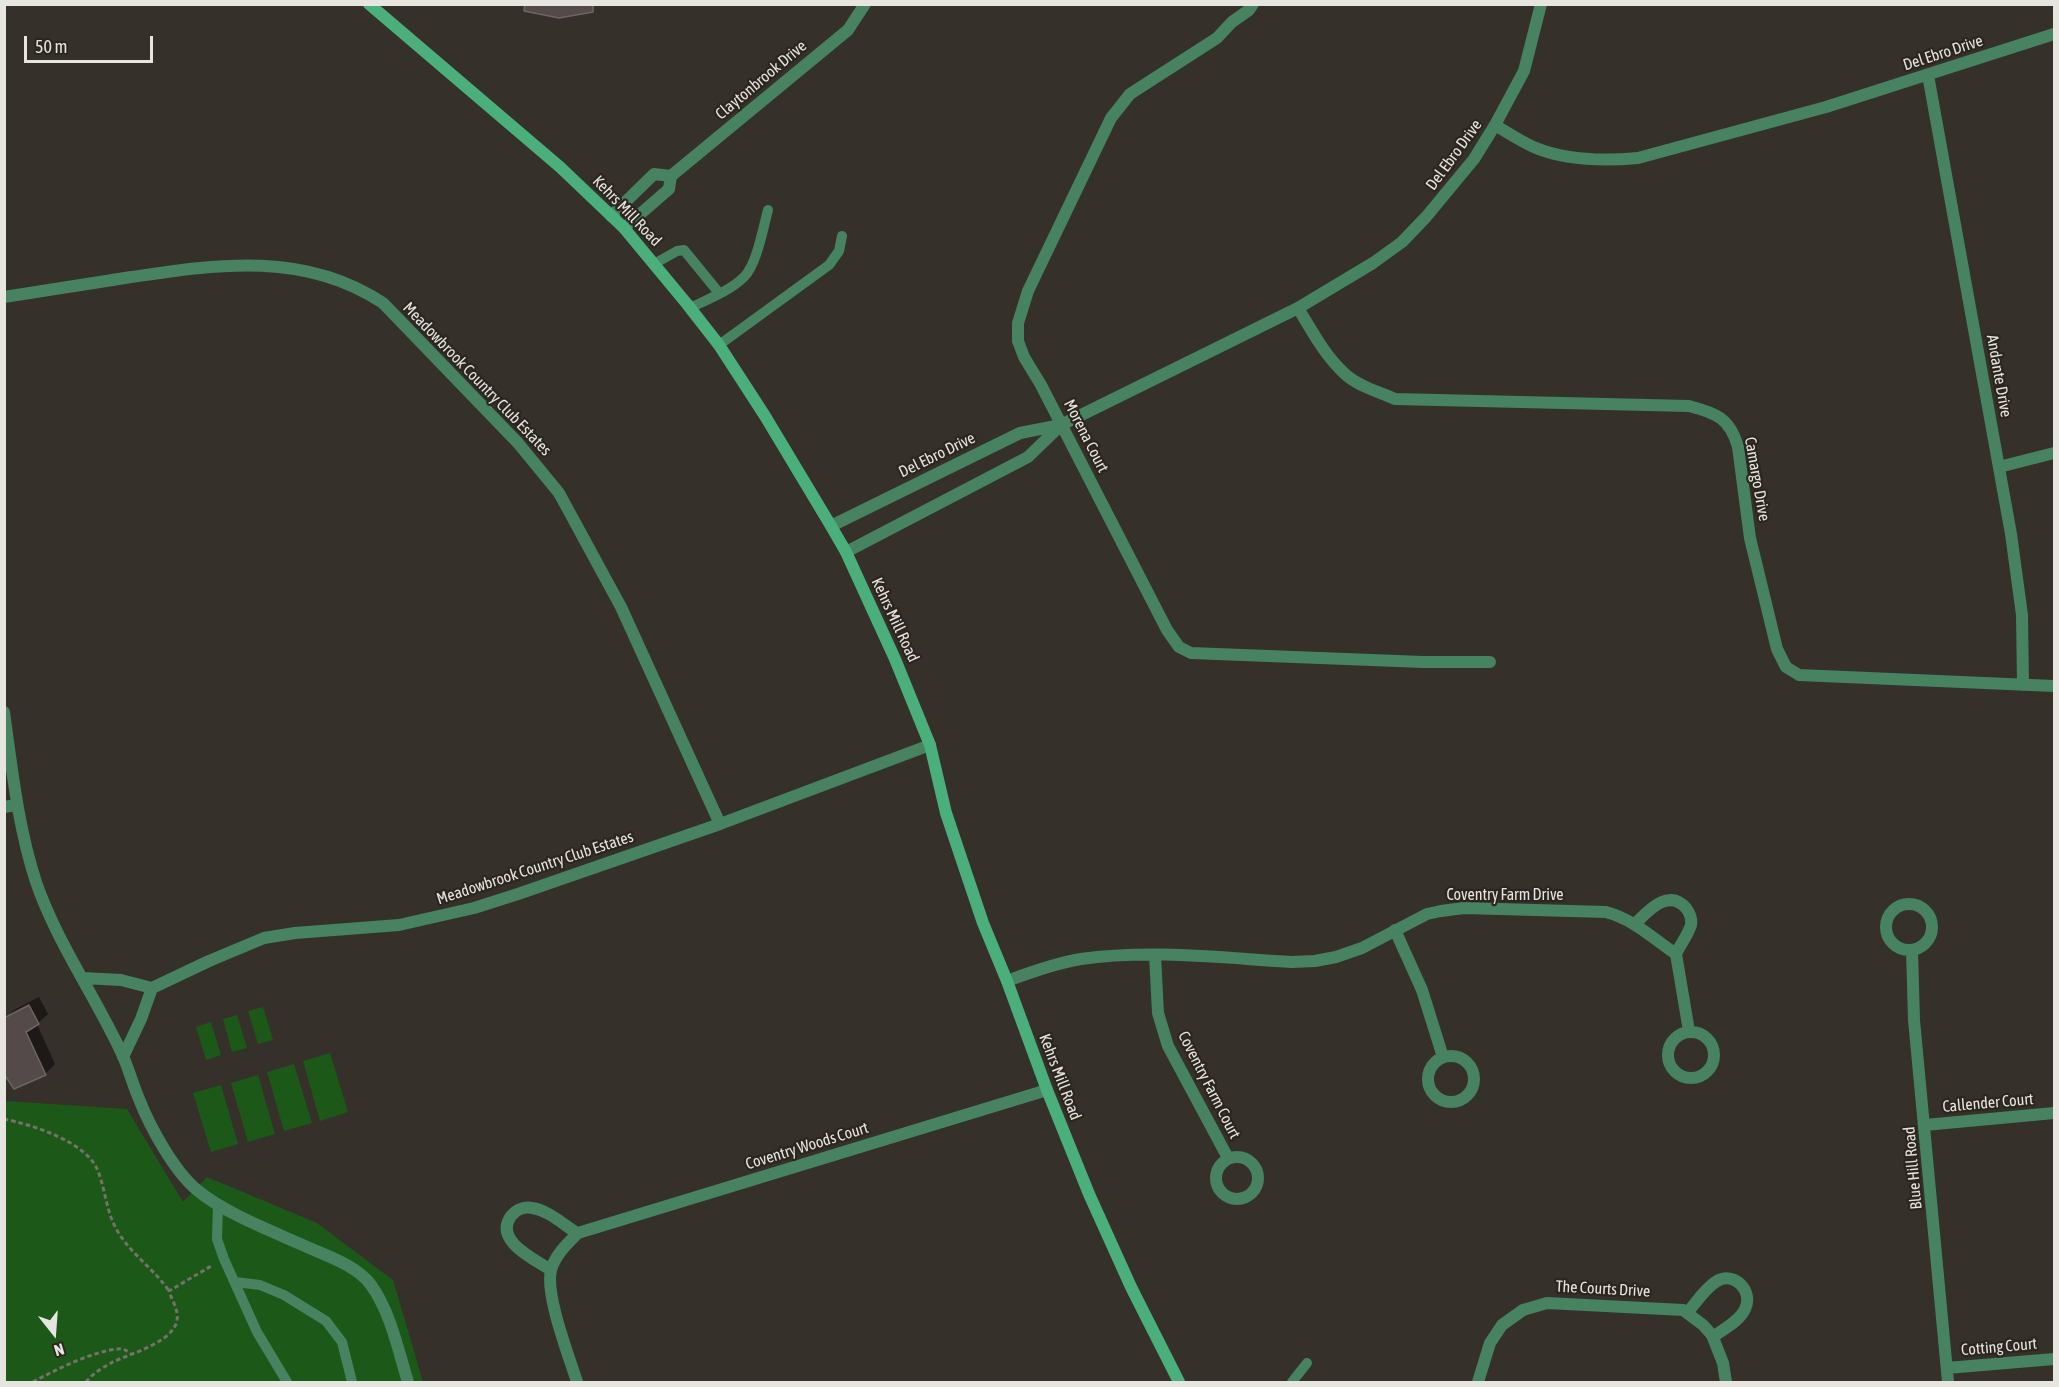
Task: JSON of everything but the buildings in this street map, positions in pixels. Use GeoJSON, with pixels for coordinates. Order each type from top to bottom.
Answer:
{"type":"FeatureCollection","features":[{"type":"Feature","properties":{"kind":"main road","name":"Kehrs Mill Road"},"geometry":{"type":"LineString","coordinates":[[369,4],[560,167],[624,228],[719,345],[831,526],[846,552],[896,659],[930,745],[946,813],[983,923],[1089,1194],[1159,1346],[1179,1383]]}},
{"type":"Feature","properties":{"kind":"street","name":"Claytonbrook Drive"},"geometry":{"type":"LineString","coordinates":[[624,228],[669,189],[671,176],[848,30],[865,4]]}},
{"type":"Feature","properties":{"kind":"street","name":"Morena Court"},"geometry":{"type":"LineString","coordinates":[[1253,4],[1217,38],[1130,94],[1111,118],[1028,291],[1018,323],[1018,341],[1024,357],[1041,385],[1167,630],[1179,647],[1191,653],[1423,662],[1490,662]]}},
{"type":"Feature","properties":{"kind":"street"},"geometry":{"type":"LineString","coordinates":[[1495,125],[1524,71],[1541,4]]}},
{"type":"Feature","properties":{"kind":"street","name":"Del Ebro Drive"},"geometry":{"type":"LineString","coordinates":[[831,526],[1020,432],[1061,425],[1299,308],[1373,264],[1401,242],[1452,188],[1474,159],[1495,125],[1535,148],[1560,155],[1614,160],[1638,158],[1826,107],[2055,34]]}},
{"type":"Feature","properties":{"kind":"street","name":"Andante Drive"},"geometry":{"type":"LineString","coordinates":[[1928,75],[2011,534],[2022,615],[2023,685]]}},
{"type":"Feature","properties":{"kind":"street","name":"Claytonbrook Drive"},"geometry":{"type":"LineString","coordinates":[[611,216],[654,174],[671,176]]}},
{"type":"Feature","properties":{"kind":"street","name":"Meadowbrook Country Club Estates"},"geometry":{"type":"LineString","coordinates":[[4,297],[194,268],[273,265],[338,279],[363,290],[383,303],[518,443],[559,493],[621,607],[720,824]]}},
{"type":"Feature","properties":{"kind":"street","name":"Camargo Drive"},"geometry":{"type":"LineString","coordinates":[[1299,308],[1324,350],[1346,375],[1360,384],[1395,399],[1689,406],[1711,412],[1728,424],[1735,435],[1746,498],[1750,538],[1777,649],[1786,667],[1799,675],[2055,686]]}},
{"type":"Feature","properties":{"kind":"street","name":"Del Ebro Drive"},"geometry":{"type":"LineString","coordinates":[[846,552],[1028,458],[1061,425]]}},
{"type":"Feature","properties":{"kind":"street"},"geometry":{"type":"LineString","coordinates":[[1999,468],[2055,453]]}},
{"type":"Feature","properties":{"kind":"street"},"geometry":{"type":"LineString","coordinates":[[4,712],[11,806],[36,882],[57,931],[123,1057],[139,1100],[171,1160],[197,1190],[218,1204],[335,1259],[369,1283],[388,1318],[408,1383]]}},
{"type":"Feature","properties":{"kind":"street","name":"Meadowbrook Country Club Estates"},"geometry":{"type":"LineString","coordinates":[[152,988],[219,956],[264,938],[295,933],[399,925],[446,915],[518,894],[720,824],[930,745]]}},
{"type":"Feature","properties":{"kind":"street"},"geometry":{"type":"LineString","coordinates":[[1635,924],[1660,902],[1674,900],[1688,910],[1691,918],[1690,925],[1676,954],[1689,1031]]}},
{"type":"Feature","properties":{"kind":"street","name":"Coventry Farm Drive"},"geometry":{"type":"LineString","coordinates":[[1006,981],[1079,959],[1110,956],[1155,955],[1292,962],[1315,961],[1362,948],[1427,914],[1464,908],[1606,912],[1623,917],[1635,924],[1676,954]]}},
{"type":"Feature","properties":{"kind":"street"},"geometry":{"type":"LineString","coordinates":[[1395,930],[1422,990],[1443,1058]]}},
{"type":"Feature","properties":{"kind":"street","name":"Blue Hill Road"},"geometry":{"type":"LineString","coordinates":[[1912,950],[1914,1020],[1948,1383]]}},
{"type":"Feature","properties":{"kind":"street","name":"Coventry Farm Court"},"geometry":{"type":"LineString","coordinates":[[1155,955],[1158,1013],[1168,1046],[1228,1158]]}},
{"type":"Feature","properties":{"kind":"street"},"geometry":{"type":"LineString","coordinates":[[83,978],[121,980],[152,988],[141,1019],[123,1057]]}},
{"type":"Feature","properties":{"kind":"street","name":"Coventry Woods Court"},"geometry":{"type":"LineString","coordinates":[[577,1233],[1047,1090]]}},
{"type":"Feature","properties":{"kind":"street","name":"Callender Court"},"geometry":{"type":"LineString","coordinates":[[1925,1125],[2055,1113]]}},
{"type":"Feature","properties":{"kind":"street"},"geometry":{"type":"LineString","coordinates":[[551,1270],[514,1245],[507,1231],[511,1216],[518,1210],[526,1207],[533,1208],[577,1233],[557,1257],[551,1270],[550,1291],[577,1383]]}},
{"type":"Feature","properties":{"kind":"street"},"geometry":{"type":"LineString","coordinates":[[1713,1337],[1745,1310],[1748,1296],[1742,1285],[1728,1279],[1716,1282],[1687,1313],[1703,1325],[1713,1337],[1723,1363],[1726,1383]]}},
{"type":"Feature","properties":{"kind":"street","name":"The Courts Drive"},"geometry":{"type":"LineString","coordinates":[[1478,1383],[1490,1343],[1502,1325],[1523,1310],[1546,1303],[1683,1310],[1687,1313]]}},
{"type":"Feature","properties":{"kind":"street","name":"Cotting Court"},"geometry":{"type":"LineString","coordinates":[[1947,1368],[2055,1359]]}},
{"type":"Feature","properties":{"kind":"lane"},"geometry":{"type":"LineString","coordinates":[[690,308],[745,276],[751,267],[768,210]]}},
{"type":"Feature","properties":{"kind":"lane"},"geometry":{"type":"LineString","coordinates":[[719,345],[829,265],[839,251],[842,236]]}},
{"type":"Feature","properties":{"kind":"lane"},"geometry":{"type":"LineString","coordinates":[[654,264],[677,251],[684,250],[719,293]]}},
{"type":"Feature","properties":{"kind":"lane"},"geometry":{"type":"LineString","coordinates":[[218,1204],[217,1239],[224,1259],[257,1332],[287,1383]]}},
{"type":"Feature","properties":{"kind":"lane"},"geometry":{"type":"LineString","coordinates":[[235,1282],[260,1285],[284,1295],[326,1321],[342,1342],[352,1383]]}},
{"type":"Feature","properties":{"kind":"lane"},"geometry":{"type":"LineString","coordinates":[[1292,1383],[1307,1363]]}},
{"type":"Feature","properties":{"kind":"path"},"geometry":{"type":"LineString","coordinates":[[4,1119],[23,1123],[72,1144],[87,1154],[98,1170],[108,1215],[118,1233],[131,1250],[162,1280],[178,1314],[175,1328],[164,1339],[112,1362],[86,1383]]}},
{"type":"Feature","properties":{"kind":"path"},"geometry":{"type":"LineString","coordinates":[[169,1291],[224,1259]]}},
{"type":"Feature","properties":{"kind":"path"},"geometry":{"type":"LineString","coordinates":[[33,1383],[63,1367],[104,1353],[124,1349],[132,1354]]}},
{"type":"Feature","properties":{"kind":"green space"},"geometry":{"type":"Polygon","coordinates":[[[263,1007],[273,1040],[258,1044],[248,1011],[263,1007]]]}},
{"type":"Feature","properties":{"kind":"green space"},"geometry":{"type":"Polygon","coordinates":[[[237,1015],[247,1048],[232,1052],[223,1019],[237,1015]]]}},
{"type":"Feature","properties":{"kind":"green space"},"geometry":{"type":"Polygon","coordinates":[[[211,1022],[221,1055],[206,1060],[196,1027],[211,1022]]]}},
{"type":"Feature","properties":{"kind":"green space"},"geometry":{"type":"Polygon","coordinates":[[[330,1053],[348,1112],[320,1121],[303,1061],[330,1053]]]}},
{"type":"Feature","properties":{"kind":"green space"},"geometry":{"type":"Polygon","coordinates":[[[294,1064],[312,1123],[284,1131],[267,1072],[294,1064]]]}},
{"type":"Feature","properties":{"kind":"green space"},"geometry":{"type":"Polygon","coordinates":[[[258,1075],[275,1134],[248,1142],[231,1083],[258,1075]]]}},
{"type":"Feature","properties":{"kind":"green space"},"geometry":{"type":"Polygon","coordinates":[[[221,1085],[238,1144],[211,1152],[193,1093],[221,1085]]]}},
{"type":"Feature","properties":{"kind":"green space"},"geometry":{"type":"Polygon","coordinates":[[[5,1101],[127,1109],[183,1202],[207,1177],[317,1223],[393,1280],[423,1382],[5,1382],[5,1101]]]}}]}
